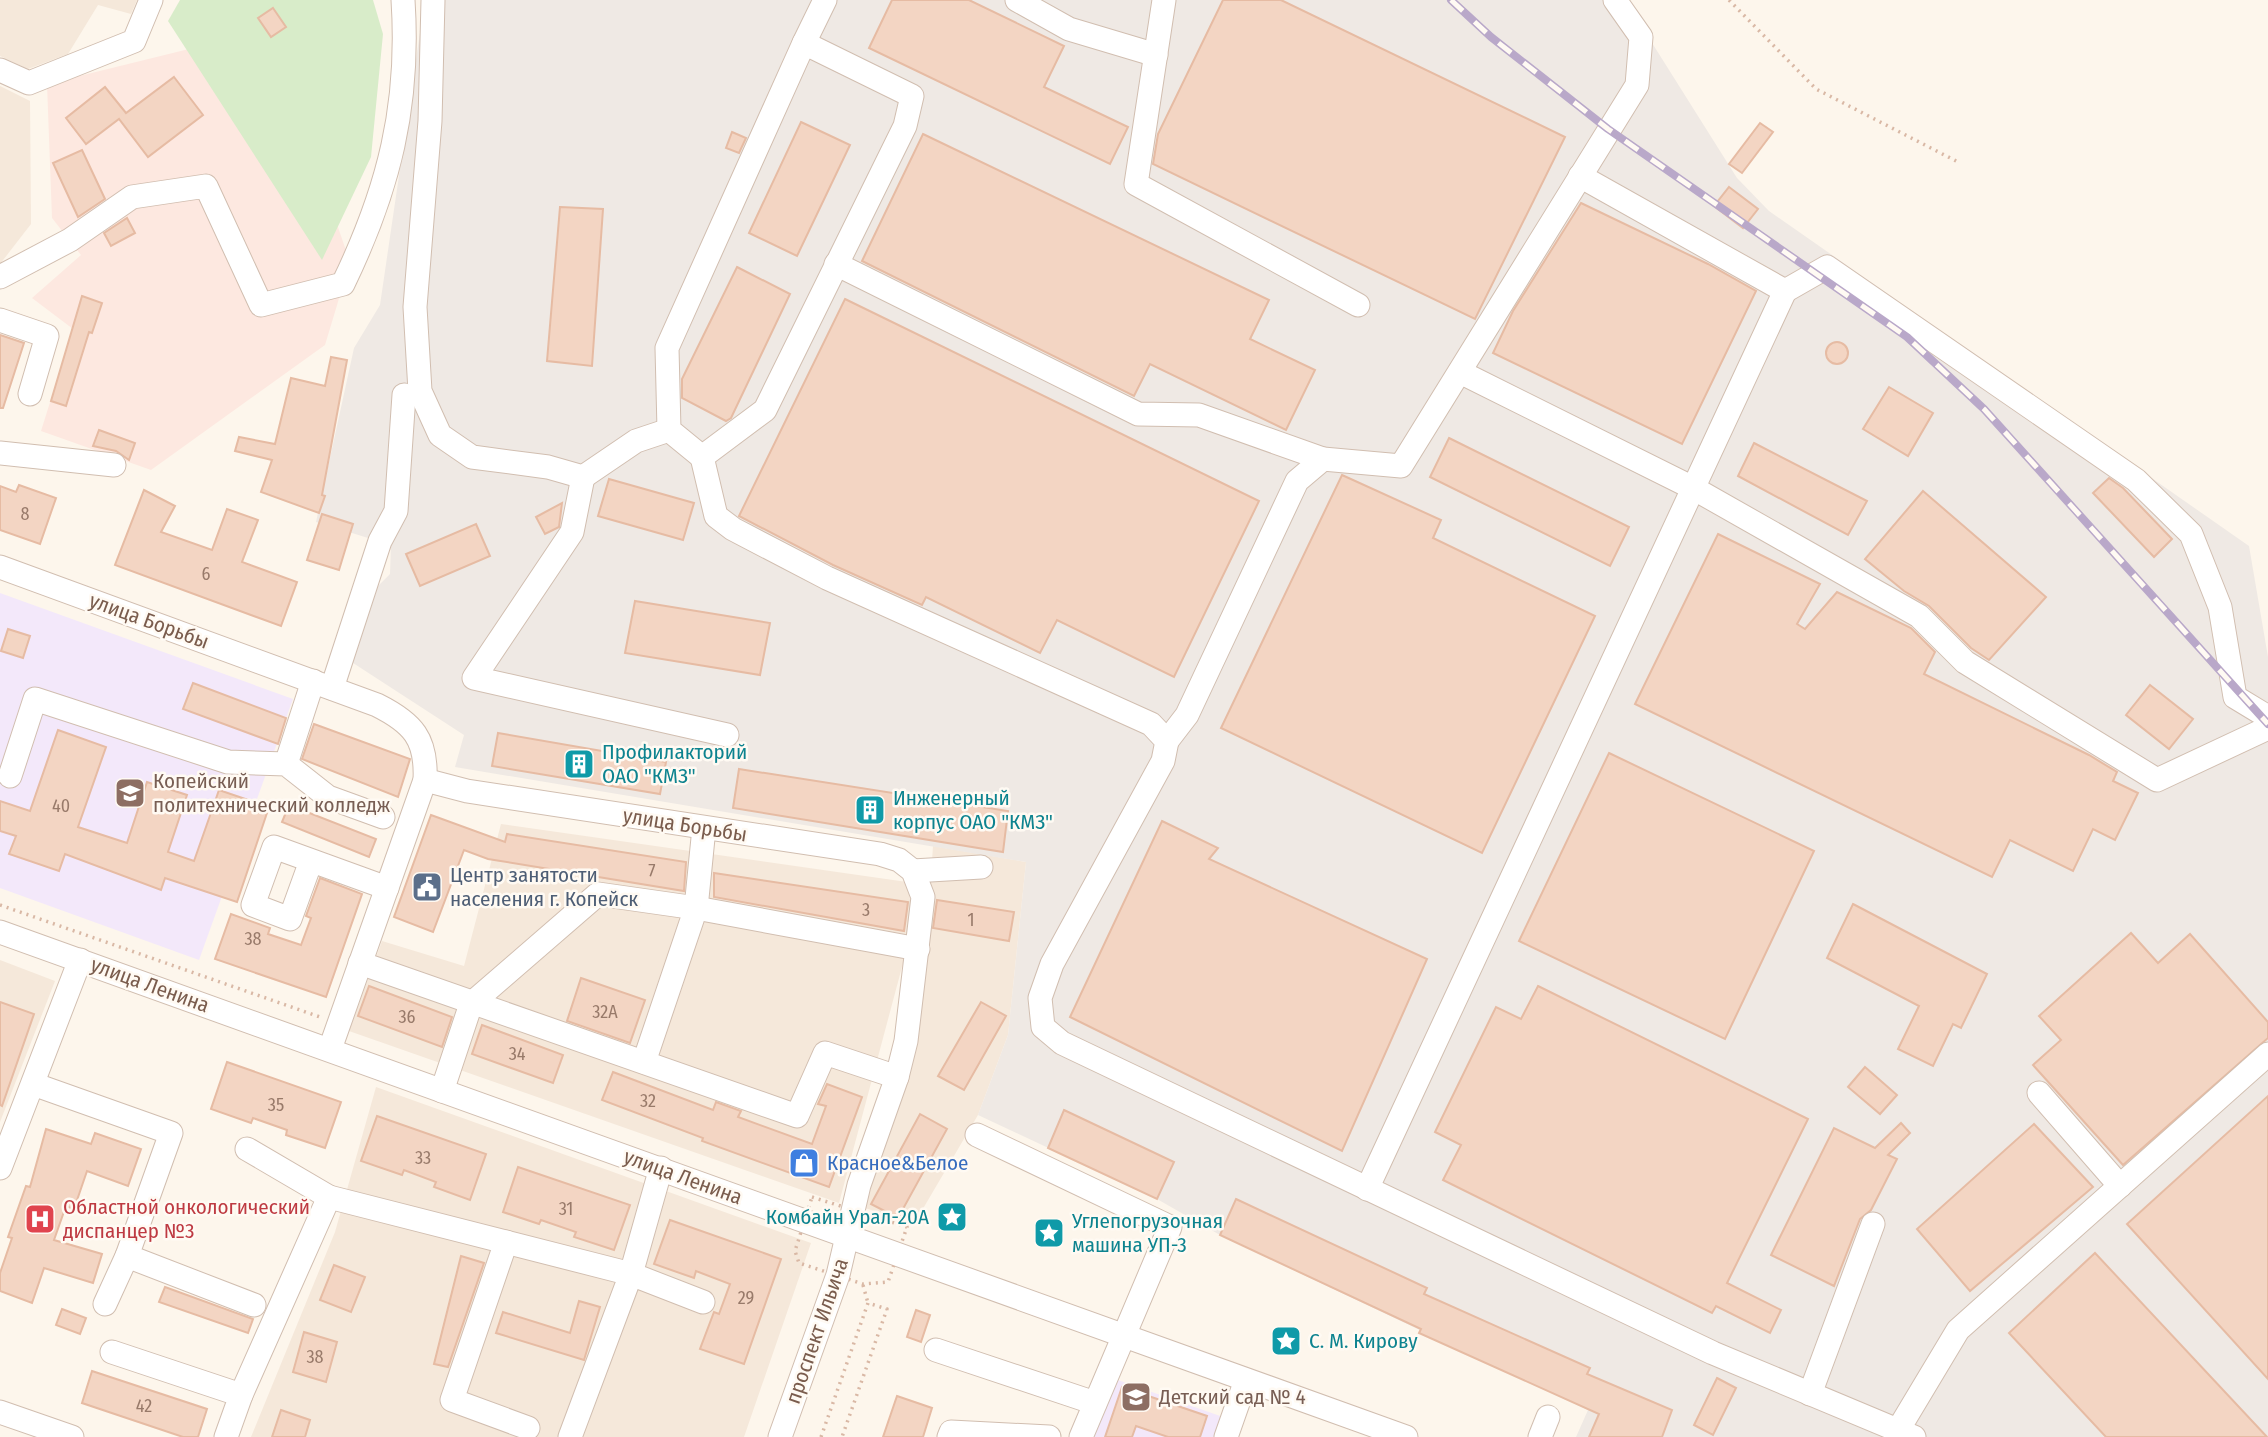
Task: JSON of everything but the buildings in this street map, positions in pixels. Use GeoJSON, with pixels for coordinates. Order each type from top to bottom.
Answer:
{"type":"FeatureCollection","features":[{"type":"Feature","properties":{"kind":"street"},"geometry":{"type":"LineString","coordinates":[[0,70],[29,83],[134,41],[151,0]]}},
{"type":"Feature","properties":{"kind":"street"},"geometry":{"type":"LineString","coordinates":[[0,277],[69,240],[132,197],[206,186],[261,305],[343,284],[369,232],[401,117],[406,49],[403,0]]}},
{"type":"Feature","properties":{"kind":"street"},"geometry":{"type":"LineString","coordinates":[[433,0],[430,121],[415,307],[420,391],[440,435],[472,457],[548,467],[583,477]]}},
{"type":"Feature","properties":{"kind":"street"},"geometry":{"type":"LineString","coordinates":[[668,430],[667,348],[825,0]]}},
{"type":"Feature","properties":{"kind":"street"},"geometry":{"type":"LineString","coordinates":[[1017,0],[1069,29],[1156,55]]}},
{"type":"Feature","properties":{"kind":"street"},"geometry":{"type":"LineString","coordinates":[[1164,0],[1136,184],[1358,305]]}},
{"type":"Feature","properties":{"kind":"street"},"geometry":{"type":"LineString","coordinates":[[836,264],[1138,414],[1199,415],[1323,459],[1401,466],[1637,85],[1641,37],[1615,0]]}},
{"type":"Feature","properties":{"kind":"street"},"geometry":{"type":"LineString","coordinates":[[702,457],[765,410],[905,126],[912,96],[804,43]]}},
{"type":"Feature","properties":{"kind":"street"},"geometry":{"type":"LineString","coordinates":[[1580,176],[1785,291]]}},
{"type":"Feature","properties":{"kind":"street"},"geometry":{"type":"LineString","coordinates":[[1367,1189],[1785,291],[1827,267],[2136,480],[2191,534],[2220,607],[2235,697],[2268,717]]}},
{"type":"Feature","properties":{"kind":"street"},"geometry":{"type":"LineString","coordinates":[[0,320],[47,336],[30,394]]}},
{"type":"Feature","properties":{"kind":"street"},"geometry":{"type":"LineString","coordinates":[[1460,372],[1693,488],[1919,616],[1965,662],[2157,780],[2268,728]]}},
{"type":"Feature","properties":{"kind":"street"},"geometry":{"type":"LineString","coordinates":[[286,764],[323,684],[380,541],[396,510],[404,394]]}},
{"type":"Feature","properties":{"kind":"street"},"geometry":{"type":"LineString","coordinates":[[668,430],[636,441],[583,477],[572,531],[474,678],[727,735]]}},
{"type":"Feature","properties":{"kind":"street"},"geometry":{"type":"LineString","coordinates":[[668,430],[702,457],[716,516],[733,529],[827,578],[1151,724],[1167,741]]}},
{"type":"Feature","properties":{"kind":"street"},"geometry":{"type":"LineString","coordinates":[[0,453],[114,465]]}},
{"type":"Feature","properties":{"kind":"street"},"geometry":{"type":"LineString","coordinates":[[1323,459],[1297,481],[1187,715],[1167,741],[1163,761],[1052,964],[1040,998],[1043,1027],[1062,1043],[1713,1353],[1906,1434],[1958,1330],[2268,1054]]}},
{"type":"Feature","properties":{"kind":"street","name":"улица Борьбы"},"geometry":{"type":"LineString","coordinates":[[0,567],[323,684],[395,714],[419,738],[426,756],[425,780],[467,792],[880,854],[899,860],[913,871]]}},
{"type":"Feature","properties":{"kind":"street"},"geometry":{"type":"LineString","coordinates":[[10,776],[35,699],[228,762],[286,764],[328,797],[383,817]]}},
{"type":"Feature","properties":{"kind":"street"},"geometry":{"type":"LineString","coordinates":[[330,1049],[425,780]]}},
{"type":"Feature","properties":{"kind":"street"},"geometry":{"type":"LineString","coordinates":[[644,1062],[696,908],[704,828]]}},
{"type":"Feature","properties":{"kind":"street"},"geometry":{"type":"LineString","coordinates":[[311,861],[387,888]]}},
{"type":"Feature","properties":{"kind":"street"},"geometry":{"type":"LineString","coordinates":[[913,871],[981,867]]}},
{"type":"Feature","properties":{"kind":"street","name":"проспект Ильича"},"geometry":{"type":"LineString","coordinates":[[780,1437],[848,1238],[859,1185],[897,1077],[906,1041],[923,897],[913,871]]}},
{"type":"Feature","properties":{"kind":"street"},"geometry":{"type":"LineString","coordinates":[[442,1091],[471,1004],[598,894],[696,908],[918,949]]}},
{"type":"Feature","properties":{"kind":"street","name":"улица Ленина"},"geometry":{"type":"LineString","coordinates":[[0,932],[1406,1437]]}},
{"type":"Feature","properties":{"kind":"street"},"geometry":{"type":"LineString","coordinates":[[0,1168],[80,960]]}},
{"type":"Feature","properties":{"kind":"street"},"geometry":{"type":"LineString","coordinates":[[360,963],[797,1116],[825,1053],[897,1077]]}},
{"type":"Feature","properties":{"kind":"street"},"geometry":{"type":"LineString","coordinates":[[33,1084],[171,1133],[127,1256],[106,1304]]}},
{"type":"Feature","properties":{"kind":"street"},"geometry":{"type":"LineString","coordinates":[[2039,1093],[2120,1186]]}},
{"type":"Feature","properties":{"kind":"street"},"geometry":{"type":"LineString","coordinates":[[977,1135],[1170,1227],[1081,1437]]}},
{"type":"Feature","properties":{"kind":"street"},"geometry":{"type":"LineString","coordinates":[[247,1149],[329,1198],[631,1273],[703,1302]]}},
{"type":"Feature","properties":{"kind":"street"},"geometry":{"type":"LineString","coordinates":[[570,1437],[631,1273],[661,1168]]}},
{"type":"Feature","properties":{"kind":"street"},"geometry":{"type":"LineString","coordinates":[[226,1437],[241,1395],[329,1198]]}},
{"type":"Feature","properties":{"kind":"street"},"geometry":{"type":"LineString","coordinates":[[1810,1394],[1873,1224]]}},
{"type":"Feature","properties":{"kind":"street"},"geometry":{"type":"LineString","coordinates":[[506,1242],[452,1400],[528,1428]]}},
{"type":"Feature","properties":{"kind":"street"},"geometry":{"type":"LineString","coordinates":[[127,1256],[254,1305]]}},
{"type":"Feature","properties":{"kind":"street"},"geometry":{"type":"LineString","coordinates":[[936,1350],[1095,1403]]}},
{"type":"Feature","properties":{"kind":"street"},"geometry":{"type":"LineString","coordinates":[[112,1352],[241,1395]]}},
{"type":"Feature","properties":{"kind":"street"},"geometry":{"type":"LineString","coordinates":[[1226,1437],[1246,1380]]}},
{"type":"Feature","properties":{"kind":"street"},"geometry":{"type":"LineString","coordinates":[[0,1412],[72,1437]]}},
{"type":"Feature","properties":{"kind":"street"},"geometry":{"type":"LineString","coordinates":[[949,1437],[951,1432],[1049,1437]]}},
{"type":"Feature","properties":{"kind":"path"},"geometry":{"type":"LineString","coordinates":[[1729,0],[1816,89],[1960,163]]}},
{"type":"Feature","properties":{"kind":"path"},"geometry":{"type":"LineString","coordinates":[[0,905],[339,1023]]}},
{"type":"Feature","properties":{"kind":"path"},"geometry":{"type":"LineString","coordinates":[[821,1437],[868,1303],[863,1284]]}},
{"type":"Feature","properties":{"kind":"path"},"geometry":{"type":"LineString","coordinates":[[842,1437],[887,1309],[868,1303]]}},
{"type":"Feature","properties":{"kind":"shaded area"},"geometry":{"type":"Polygon","coordinates":[[[0,0],[137,0],[131,14],[98,5],[68,54],[28,69],[0,56],[0,0]]]}},
{"type":"Feature","properties":{"kind":"shaded area"},"geometry":{"type":"Polygon","coordinates":[[[421,0],[1625,0],[1737,178],[1769,211],[2249,546],[2268,657],[2268,1437],[1576,1437],[1588,1410],[1220,1235],[1157,1199],[978,1115],[1008,1035],[1026,862],[455,767],[464,735],[350,661],[375,589],[390,574],[391,545],[316,522],[354,348],[380,305],[423,12],[421,0]]]}},
{"type":"Feature","properties":{"kind":"shaded area"},"geometry":{"type":"Polygon","coordinates":[[[197,47],[310,146],[350,262],[325,345],[151,470],[41,431],[73,329],[32,298],[81,255],[52,218],[47,84],[197,47]]]}},
{"type":"Feature","properties":{"kind":"shaded area"},"geometry":{"type":"Polygon","coordinates":[[[0,86],[30,101],[31,224],[0,264],[0,86]]]}},
{"type":"Feature","properties":{"kind":"shaded area","name":"Копейский политехнический колледж"},"geometry":{"type":"Polygon","coordinates":[[[0,593],[293,699],[199,960],[0,888],[0,593]]]}},
{"type":"Feature","properties":{"kind":"shaded area"},"geometry":{"type":"Polygon","coordinates":[[[501,824],[907,882],[914,922],[839,1203],[349,1031],[382,941],[464,966],[501,824]]]}},
{"type":"Feature","properties":{"kind":"shaded area"},"geometry":{"type":"Polygon","coordinates":[[[933,846],[1026,862],[1008,1035],[978,1115],[914,1224],[862,1207],[926,949],[933,846]]]}},
{"type":"Feature","properties":{"kind":"shaded area"},"geometry":{"type":"Polygon","coordinates":[[[0,960],[55,981],[0,1122],[0,960]]]}},
{"type":"Feature","properties":{"kind":"shaded area"},"geometry":{"type":"Polygon","coordinates":[[[376,1087],[811,1243],[744,1437],[251,1437],[335,1232],[376,1087]]]}},
{"type":"Feature","properties":{"kind":"shaded area","name":"Детский сад № 4"},"geometry":{"type":"Polygon","coordinates":[[[1112,1378],[1223,1417],[1215,1437],[1091,1437],[1112,1378]]]}},
{"type":"Feature","properties":{"kind":"green space"},"geometry":{"type":"Polygon","coordinates":[[[180,0],[373,0],[383,34],[371,157],[322,260],[168,21],[180,0]]]}},
{"type":"Feature","properties":{"kind":"railway"},"geometry":{"type":"LineString","coordinates":[[1451,0],[1491,37],[1608,129],[1907,337],[1984,409],[2268,724]]}},
{"type":"Feature","properties":{"kind":"place","name":"Профилакторий ОАО \"КМЗ\""},"geometry":{"type":"Point","coordinates":[579,764]}},
{"type":"Feature","properties":{"kind":"place","name":"Копейский политехнический колледж"},"geometry":{"type":"Point","coordinates":[130,793]}},
{"type":"Feature","properties":{"kind":"place","name":"Инженерный корпус ОАО \"КМЗ\""},"geometry":{"type":"Point","coordinates":[870,810]}},
{"type":"Feature","properties":{"kind":"place","name":"Центр занятости населения г. Копейск"},"geometry":{"type":"Point","coordinates":[427,887]}},
{"type":"Feature","properties":{"kind":"place","name":"Красное&Белое"},"geometry":{"type":"Point","coordinates":[804,1163]}},
{"type":"Feature","properties":{"kind":"place","name":"Комбайн Урал-20А"},"geometry":{"type":"Point","coordinates":[952,1217]}},
{"type":"Feature","properties":{"kind":"place","name":"Областной онкологический диспанцер №3"},"geometry":{"type":"Point","coordinates":[40,1219]}},
{"type":"Feature","properties":{"kind":"place","name":"Углепогрузочная машина УП-3"},"geometry":{"type":"Point","coordinates":[1049,1233]}},
{"type":"Feature","properties":{"kind":"place","name":"С. М. Кирову"},"geometry":{"type":"Point","coordinates":[1286,1341]}},
{"type":"Feature","properties":{"kind":"place","name":"Детский сад № 4"},"geometry":{"type":"Point","coordinates":[1136,1397]}}]}
